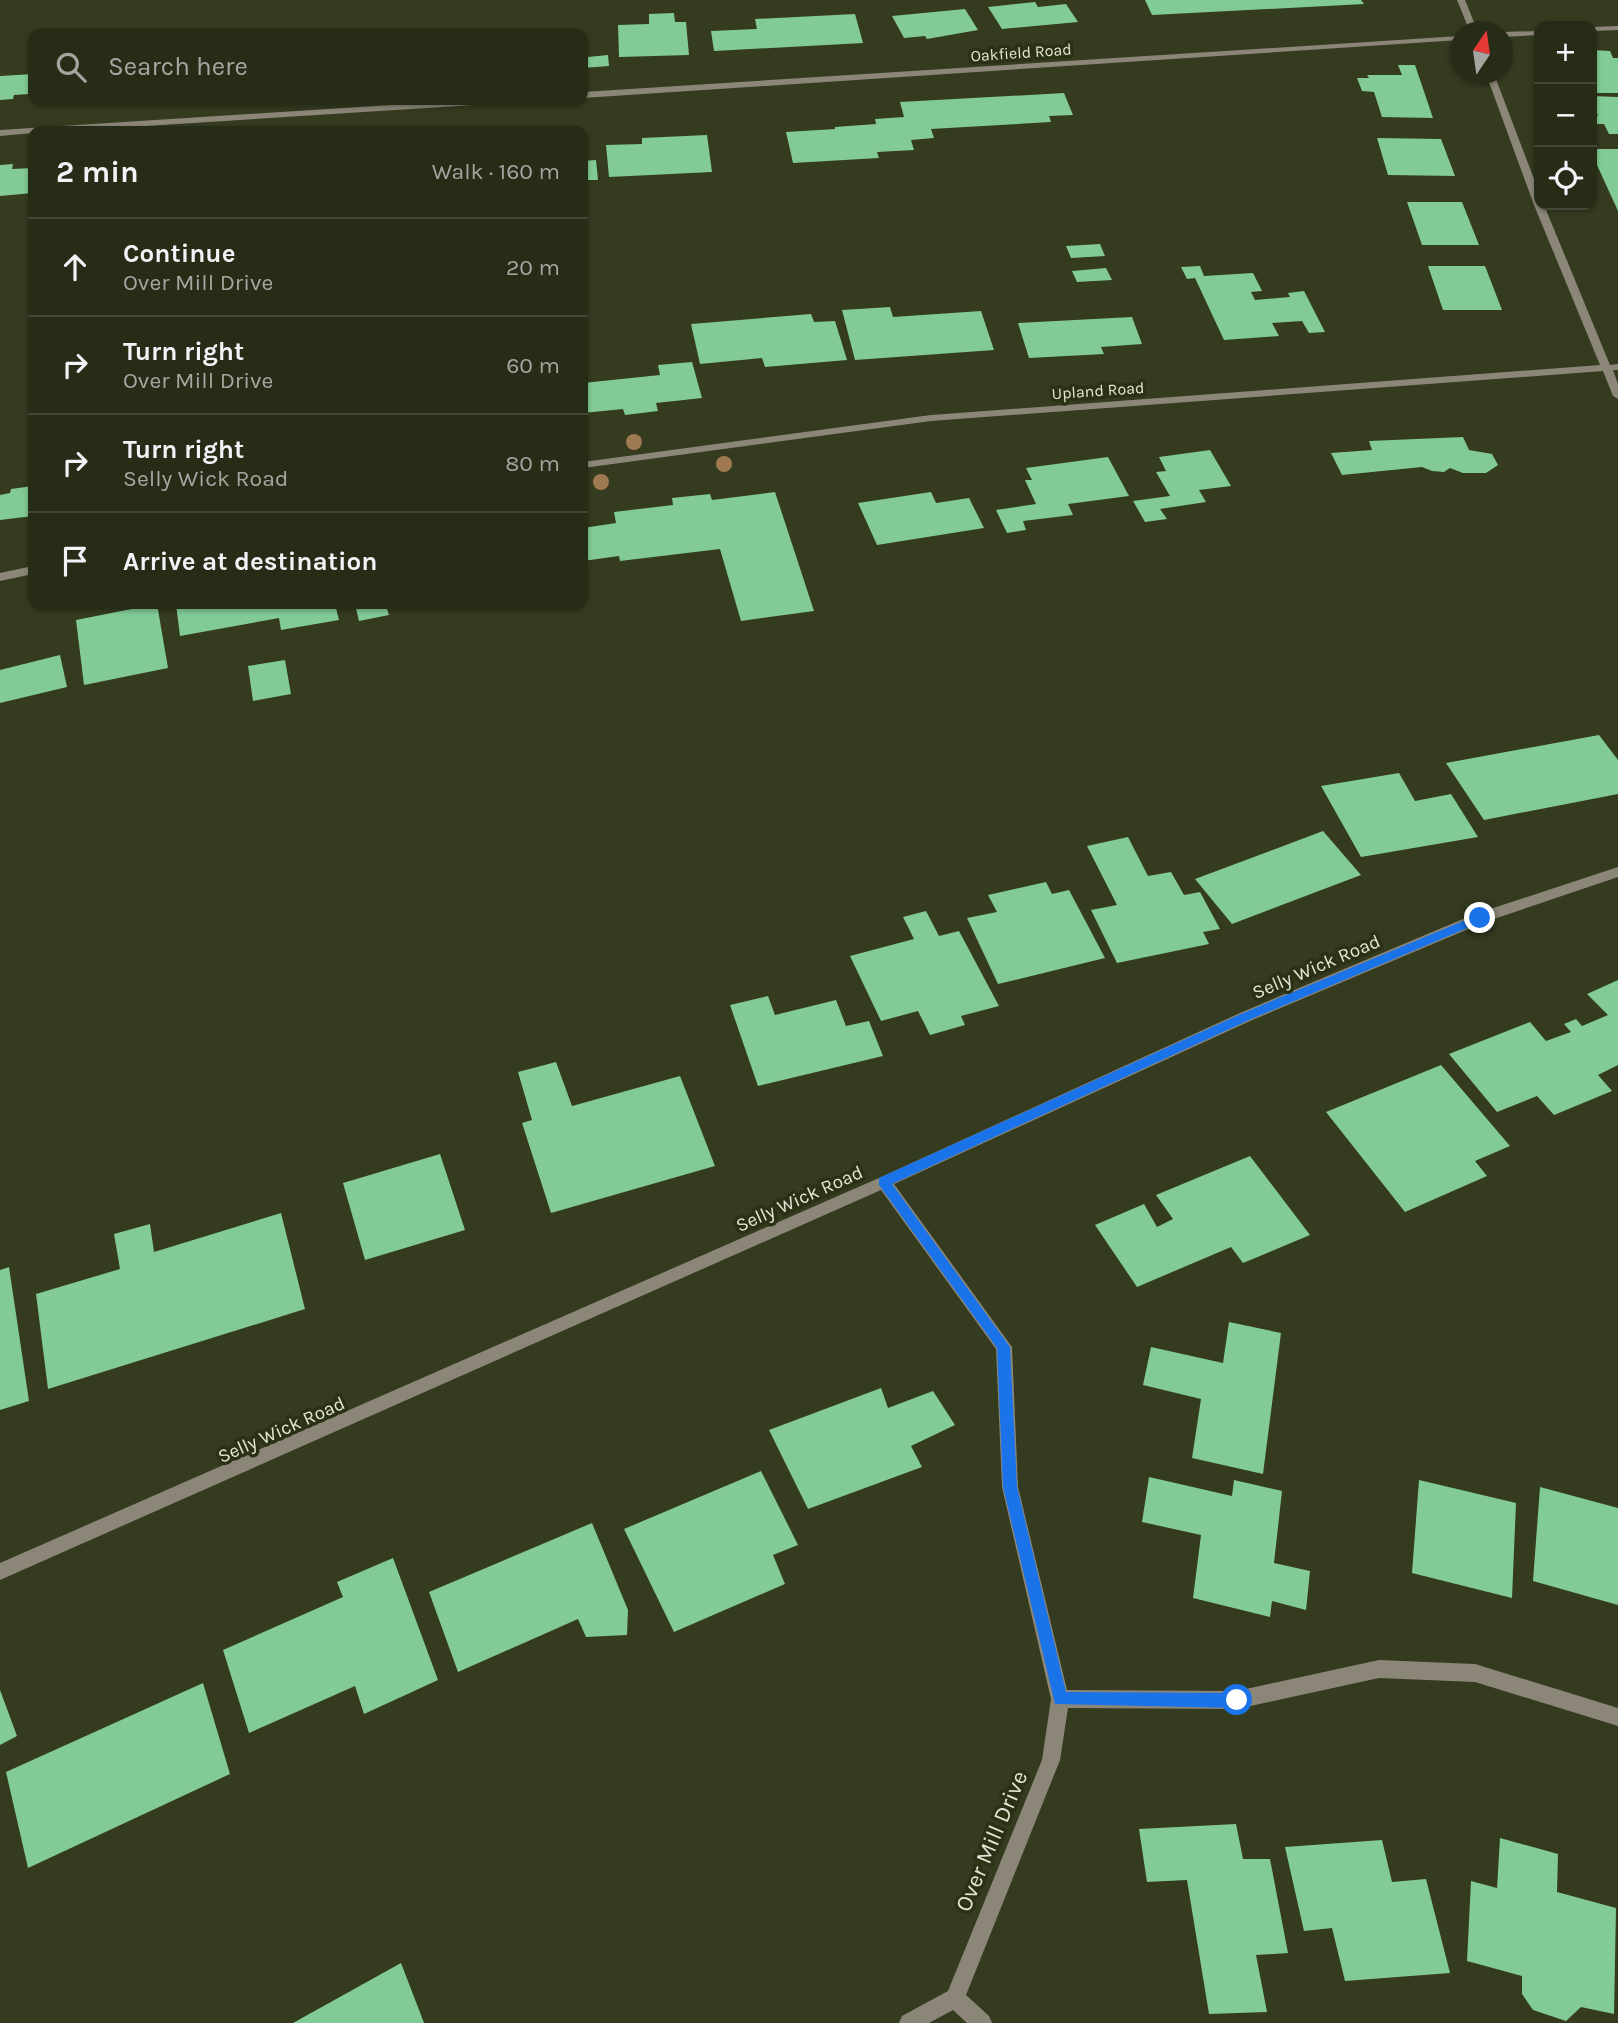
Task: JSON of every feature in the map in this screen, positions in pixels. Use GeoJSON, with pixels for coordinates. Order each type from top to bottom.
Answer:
{"type":"FeatureCollection","features":[{"type":"Feature","properties":{"kind":"street"},"geometry":{"type":"LineString","coordinates":[[1461,0],[1470,21]]}},
{"type":"Feature","properties":{"kind":"street"},"geometry":{"type":"LineString","coordinates":[[1597,29],[1618,27]]}},
{"type":"Feature","properties":{"kind":"street"},"geometry":{"type":"LineString","coordinates":[[1513,34],[1534,33]]}},
{"type":"Feature","properties":{"kind":"street","name":"Oakfield Road"},"geometry":{"type":"LineString","coordinates":[[588,95],[1450,39]]}},
{"type":"Feature","properties":{"kind":"street"},"geometry":{"type":"LineString","coordinates":[[1494,84],[1534,192]]}},
{"type":"Feature","properties":{"kind":"street"},"geometry":{"type":"LineString","coordinates":[[107,126],[428,105]]}},
{"type":"Feature","properties":{"kind":"street"},"geometry":{"type":"LineString","coordinates":[[0,133],[28,131]]}},
{"type":"Feature","properties":{"kind":"street"},"geometry":{"type":"LineString","coordinates":[[1541,210],[1612,367],[1618,396]]}},
{"type":"Feature","properties":{"kind":"street","name":"Upland Road"},"geometry":{"type":"LineString","coordinates":[[588,464],[930,418],[1612,367]]}},
{"type":"Feature","properties":{"kind":"street"},"geometry":{"type":"LineString","coordinates":[[0,577],[28,571]]}},
{"type":"Feature","properties":{"kind":"street","name":"Selly Wick Road"},"geometry":{"type":"LineString","coordinates":[[0,1572],[884,1182],[1245,1017],[1480,918],[1618,872]]}},
{"type":"Feature","properties":{"kind":"street","name":"Over Mill Drive"},"geometry":{"type":"LineString","coordinates":[[884,1182],[1004,1347],[1010,1487],[1060,1699],[1051,1760],[955,1998]]}},
{"type":"Feature","properties":{"kind":"street"},"geometry":{"type":"LineString","coordinates":[[1060,1699],[1237,1700],[1380,1669],[1475,1673],[1618,1717]]}},
{"type":"Feature","properties":{"kind":"street"},"geometry":{"type":"LineString","coordinates":[[909,2023],[955,1998],[982,2023]]}},
{"type":"Feature","properties":{"kind":"building"},"geometry":{"type":"Polygon","coordinates":[[[1145,0],[1361,0],[1364,4],[1152,15],[1145,0]]]}},
{"type":"Feature","properties":{"kind":"building"},"geometry":{"type":"Polygon","coordinates":[[[1035,2],[1038,7],[1066,4],[1078,22],[1002,29],[988,7],[1035,2]]]}},
{"type":"Feature","properties":{"kind":"building"},"geometry":{"type":"Polygon","coordinates":[[[965,9],[978,30],[927,39],[925,36],[904,38],[892,16],[965,9]]]}},
{"type":"Feature","properties":{"kind":"building"},"geometry":{"type":"Polygon","coordinates":[[[674,13],[675,22],[686,22],[689,55],[619,57],[618,25],[649,24],[649,14],[674,13]]]}},
{"type":"Feature","properties":{"kind":"building"},"geometry":{"type":"Polygon","coordinates":[[[855,14],[863,43],[714,51],[711,31],[757,29],[755,19],[855,14]]]}},
{"type":"Feature","properties":{"kind":"building"},"geometry":{"type":"Polygon","coordinates":[[[1597,50],[1610,51],[1613,58],[1618,58],[1618,93],[1597,93],[1597,50]]]}},
{"type":"Feature","properties":{"kind":"building"},"geometry":{"type":"Polygon","coordinates":[[[608,55],[609,66],[588,68],[588,57],[608,55]]]}},
{"type":"Feature","properties":{"kind":"building"},"geometry":{"type":"Polygon","coordinates":[[[1398,65],[1415,65],[1433,118],[1382,117],[1374,92],[1362,91],[1357,78],[1369,78],[1367,75],[1402,75],[1398,65]]]}},
{"type":"Feature","properties":{"kind":"building"},"geometry":{"type":"Polygon","coordinates":[[[28,74],[28,94],[0,100],[0,76],[28,74]]]}},
{"type":"Feature","properties":{"kind":"building"},"geometry":{"type":"Polygon","coordinates":[[[1064,93],[1073,115],[1049,116],[1051,122],[931,129],[934,138],[911,140],[914,150],[877,152],[879,158],[793,163],[786,132],[876,124],[875,119],[904,117],[900,102],[1064,93]]]}},
{"type":"Feature","properties":{"kind":"building"},"geometry":{"type":"Polygon","coordinates":[[[1597,96],[1618,97],[1618,134],[1609,134],[1604,124],[1597,124],[1597,96]]]}},
{"type":"Feature","properties":{"kind":"building"},"geometry":{"type":"Polygon","coordinates":[[[707,135],[712,172],[609,177],[606,145],[642,144],[642,138],[707,135]]]}},
{"type":"Feature","properties":{"kind":"building"},"geometry":{"type":"Polygon","coordinates":[[[1377,138],[1441,139],[1455,176],[1388,175],[1377,138]]]}},
{"type":"Feature","properties":{"kind":"building"},"geometry":{"type":"Polygon","coordinates":[[[1597,149],[1618,149],[1618,211],[1597,165],[1597,149]]]}},
{"type":"Feature","properties":{"kind":"building"},"geometry":{"type":"Polygon","coordinates":[[[596,160],[598,180],[588,180],[588,161],[596,160]]]}},
{"type":"Feature","properties":{"kind":"building"},"geometry":{"type":"Polygon","coordinates":[[[13,164],[12,169],[28,168],[28,193],[0,196],[0,165],[13,164]]]}},
{"type":"Feature","properties":{"kind":"building"},"geometry":{"type":"Polygon","coordinates":[[[1407,202],[1462,202],[1479,245],[1422,245],[1407,202]]]}},
{"type":"Feature","properties":{"kind":"building"},"geometry":{"type":"Polygon","coordinates":[[[1100,244],[1105,256],[1071,258],[1066,246],[1100,244]]]}},
{"type":"Feature","properties":{"kind":"building"},"geometry":{"type":"Polygon","coordinates":[[[1200,266],[1204,276],[1253,273],[1262,291],[1251,292],[1255,300],[1290,297],[1288,293],[1304,291],[1325,332],[1309,333],[1302,321],[1272,323],[1279,336],[1224,340],[1195,278],[1187,279],[1181,267],[1200,266]]]}},
{"type":"Feature","properties":{"kind":"building"},"geometry":{"type":"Polygon","coordinates":[[[1428,266],[1485,266],[1502,310],[1443,310],[1428,266]]]}},
{"type":"Feature","properties":{"kind":"building"},"geometry":{"type":"Polygon","coordinates":[[[1106,268],[1112,280],[1077,282],[1072,271],[1106,268]]]}},
{"type":"Feature","properties":{"kind":"building"},"geometry":{"type":"Polygon","coordinates":[[[890,307],[893,317],[981,311],[994,350],[855,360],[842,310],[890,307]]]}},
{"type":"Feature","properties":{"kind":"building"},"geometry":{"type":"Polygon","coordinates":[[[811,314],[814,322],[835,321],[847,360],[765,367],[762,358],[700,364],[691,324],[811,314]]]}},
{"type":"Feature","properties":{"kind":"building"},"geometry":{"type":"Polygon","coordinates":[[[1132,317],[1142,344],[1101,347],[1104,354],[1029,358],[1018,323],[1132,317]]]}},
{"type":"Feature","properties":{"kind":"building"},"geometry":{"type":"Polygon","coordinates":[[[692,362],[702,398],[656,403],[658,411],[625,415],[623,409],[588,412],[588,382],[660,375],[658,365],[692,362]]]}},
{"type":"Feature","properties":{"kind":"building"},"geometry":{"type":"Polygon","coordinates":[[[1463,437],[1469,450],[1492,454],[1498,465],[1486,473],[1463,473],[1450,468],[1444,472],[1432,471],[1422,467],[1342,475],[1331,453],[1372,450],[1369,441],[1463,437]]]}},
{"type":"Feature","properties":{"kind":"building"},"geometry":{"type":"Polygon","coordinates":[[[1210,450],[1231,486],[1199,490],[1206,502],[1160,509],[1167,519],[1145,522],[1133,501],[1170,496],[1156,472],[1166,471],[1159,457],[1210,450]]]}},
{"type":"Feature","properties":{"kind":"building"},"geometry":{"type":"Polygon","coordinates":[[[1108,457],[1129,496],[1068,504],[1073,515],[1023,521],[1026,530],[1007,533],[996,510],[1036,504],[1025,480],[1032,480],[1026,468],[1108,457]]]}},
{"type":"Feature","properties":{"kind":"building"},"geometry":{"type":"Polygon","coordinates":[[[28,487],[28,517],[0,520],[0,495],[10,493],[11,489],[28,487]]]}},
{"type":"Feature","properties":{"kind":"building"},"geometry":{"type":"Polygon","coordinates":[[[775,492],[814,611],[741,621],[720,549],[620,561],[619,556],[588,560],[588,527],[616,523],[614,512],[673,505],[672,498],[710,494],[712,500],[775,492]]]}},
{"type":"Feature","properties":{"kind":"building"},"geometry":{"type":"Polygon","coordinates":[[[931,492],[936,503],[969,498],[984,528],[877,545],[858,503],[931,492]]]}},
{"type":"Feature","properties":{"kind":"building"},"geometry":{"type":"Polygon","coordinates":[[[132,609],[158,609],[168,668],[84,685],[76,620],[132,609]]]}},
{"type":"Feature","properties":{"kind":"building"},"geometry":{"type":"Polygon","coordinates":[[[177,609],[336,609],[339,620],[281,630],[279,618],[180,636],[177,609]]]}},
{"type":"Feature","properties":{"kind":"building"},"geometry":{"type":"Polygon","coordinates":[[[356,609],[387,609],[389,615],[359,621],[356,609]]]}},
{"type":"Feature","properties":{"kind":"building"},"geometry":{"type":"Polygon","coordinates":[[[60,655],[67,687],[0,703],[0,670],[60,655]]]}},
{"type":"Feature","properties":{"kind":"building"},"geometry":{"type":"Polygon","coordinates":[[[285,660],[291,694],[253,701],[248,666],[285,660]]]}},
{"type":"Feature","properties":{"kind":"building"},"geometry":{"type":"Polygon","coordinates":[[[1599,735],[1618,760],[1618,794],[1484,820],[1446,763],[1599,735]]]}},
{"type":"Feature","properties":{"kind":"building"},"geometry":{"type":"Polygon","coordinates":[[[1399,773],[1415,801],[1451,794],[1478,837],[1361,857],[1321,786],[1399,773]]]}},
{"type":"Feature","properties":{"kind":"building"},"geometry":{"type":"Polygon","coordinates":[[[1323,831],[1361,875],[1232,924],[1195,879],[1323,831]]]}},
{"type":"Feature","properties":{"kind":"building"},"geometry":{"type":"Polygon","coordinates":[[[1128,837],[1148,876],[1171,872],[1184,895],[1200,892],[1220,929],[1203,932],[1209,944],[1117,963],[1091,910],[1117,905],[1087,846],[1128,837]]]}},
{"type":"Feature","properties":{"kind":"building"},"geometry":{"type":"Polygon","coordinates":[[[1046,882],[1052,894],[1069,890],[1105,958],[998,984],[967,918],[997,912],[988,895],[1046,882]]]}},
{"type":"Feature","properties":{"kind":"building"},"geometry":{"type":"Polygon","coordinates":[[[926,911],[939,936],[959,931],[999,1006],[961,1016],[965,1025],[930,1035],[918,1011],[881,1021],[850,956],[914,939],[903,917],[926,911]]]}},
{"type":"Feature","properties":{"kind":"building"},"geometry":{"type":"Polygon","coordinates":[[[1618,980],[1618,1065],[1598,1075],[1612,1091],[1554,1115],[1537,1096],[1497,1112],[1449,1054],[1530,1022],[1546,1041],[1571,1032],[1564,1024],[1576,1019],[1582,1026],[1608,1015],[1587,994],[1618,980]]]}},
{"type":"Feature","properties":{"kind":"building"},"geometry":{"type":"Polygon","coordinates":[[[768,996],[775,1015],[836,1000],[846,1026],[869,1021],[883,1056],[758,1086],[730,1005],[768,996]]]}},
{"type":"Feature","properties":{"kind":"building"},"geometry":{"type":"Polygon","coordinates":[[[556,1062],[572,1106],[680,1076],[715,1166],[551,1213],[522,1123],[532,1120],[518,1072],[556,1062]]]}},
{"type":"Feature","properties":{"kind":"building"},"geometry":{"type":"Polygon","coordinates":[[[1441,1065],[1510,1146],[1475,1161],[1487,1176],[1405,1212],[1326,1112],[1441,1065]]]}},
{"type":"Feature","properties":{"kind":"building"},"geometry":{"type":"Polygon","coordinates":[[[440,1154],[465,1230],[365,1260],[343,1183],[440,1154]]]}},
{"type":"Feature","properties":{"kind":"building"},"geometry":{"type":"Polygon","coordinates":[[[1250,1156],[1310,1235],[1243,1263],[1231,1247],[1137,1287],[1095,1225],[1144,1204],[1157,1227],[1173,1219],[1156,1195],[1250,1156]]]}},
{"type":"Feature","properties":{"kind":"building"},"geometry":{"type":"Polygon","coordinates":[[[281,1213],[305,1309],[48,1389],[36,1294],[120,1269],[114,1234],[150,1224],[154,1252],[281,1213]]]}},
{"type":"Feature","properties":{"kind":"building"},"geometry":{"type":"Polygon","coordinates":[[[9,1267],[29,1401],[0,1410],[0,1270],[9,1267]]]}},
{"type":"Feature","properties":{"kind":"building"},"geometry":{"type":"Polygon","coordinates":[[[1229,1322],[1281,1333],[1263,1474],[1192,1458],[1201,1399],[1143,1385],[1151,1347],[1223,1363],[1229,1322]]]}},
{"type":"Feature","properties":{"kind":"building"},"geometry":{"type":"Polygon","coordinates":[[[881,1388],[888,1408],[933,1391],[955,1425],[911,1446],[922,1467],[808,1509],[769,1430],[881,1388]]]}},
{"type":"Feature","properties":{"kind":"building"},"geometry":{"type":"Polygon","coordinates":[[[761,1471],[798,1545],[773,1555],[785,1584],[674,1632],[624,1529],[761,1471]]]}},
{"type":"Feature","properties":{"kind":"building"},"geometry":{"type":"Polygon","coordinates":[[[1149,1477],[1232,1496],[1234,1480],[1282,1491],[1274,1563],[1310,1571],[1306,1610],[1272,1601],[1270,1617],[1193,1598],[1201,1535],[1142,1522],[1149,1477]]]}},
{"type":"Feature","properties":{"kind":"building"},"geometry":{"type":"Polygon","coordinates":[[[1419,1480],[1516,1503],[1512,1598],[1412,1573],[1419,1480]]]}},
{"type":"Feature","properties":{"kind":"building"},"geometry":{"type":"Polygon","coordinates":[[[1540,1487],[1618,1508],[1618,1605],[1533,1581],[1540,1487]]]}},
{"type":"Feature","properties":{"kind":"building"},"geometry":{"type":"Polygon","coordinates":[[[592,1523],[628,1610],[627,1635],[586,1637],[578,1619],[458,1672],[429,1592],[592,1523]]]}},
{"type":"Feature","properties":{"kind":"building"},"geometry":{"type":"Polygon","coordinates":[[[393,1558],[438,1680],[364,1714],[355,1686],[249,1733],[223,1650],[343,1597],[337,1582],[393,1558]]]}},
{"type":"Feature","properties":{"kind":"building"},"geometry":{"type":"Polygon","coordinates":[[[203,1683],[230,1774],[28,1868],[6,1772],[203,1683]]]}},
{"type":"Feature","properties":{"kind":"building"},"geometry":{"type":"Polygon","coordinates":[[[0,1690],[17,1736],[0,1745],[0,1690]]]}},
{"type":"Feature","properties":{"kind":"building"},"geometry":{"type":"Polygon","coordinates":[[[1236,1824],[1243,1859],[1270,1859],[1288,1953],[1256,1955],[1267,2012],[1209,2014],[1187,1880],[1147,1882],[1139,1829],[1236,1824]]]}},
{"type":"Feature","properties":{"kind":"building"},"geometry":{"type":"Polygon","coordinates":[[[1500,1838],[1558,1854],[1557,1892],[1616,1908],[1614,2014],[1581,2007],[1566,2021],[1533,2010],[1522,1994],[1522,1976],[1467,1961],[1471,1881],[1497,1888],[1500,1838]]]}},
{"type":"Feature","properties":{"kind":"building"},"geometry":{"type":"Polygon","coordinates":[[[1382,1840],[1392,1882],[1426,1879],[1450,1973],[1345,1981],[1332,1928],[1304,1931],[1285,1847],[1382,1840]]]}},
{"type":"Feature","properties":{"kind":"building"},"geometry":{"type":"Polygon","coordinates":[[[401,1963],[424,2023],[293,2023],[401,1963]]]}},
{"type":"Feature","properties":{"kind":"route"},"geometry":{"type":"LineString","coordinates":[[1237,1700],[1060,1699],[1010,1487],[1004,1347],[884,1182],[1245,1017],[1480,918]]}}]}
